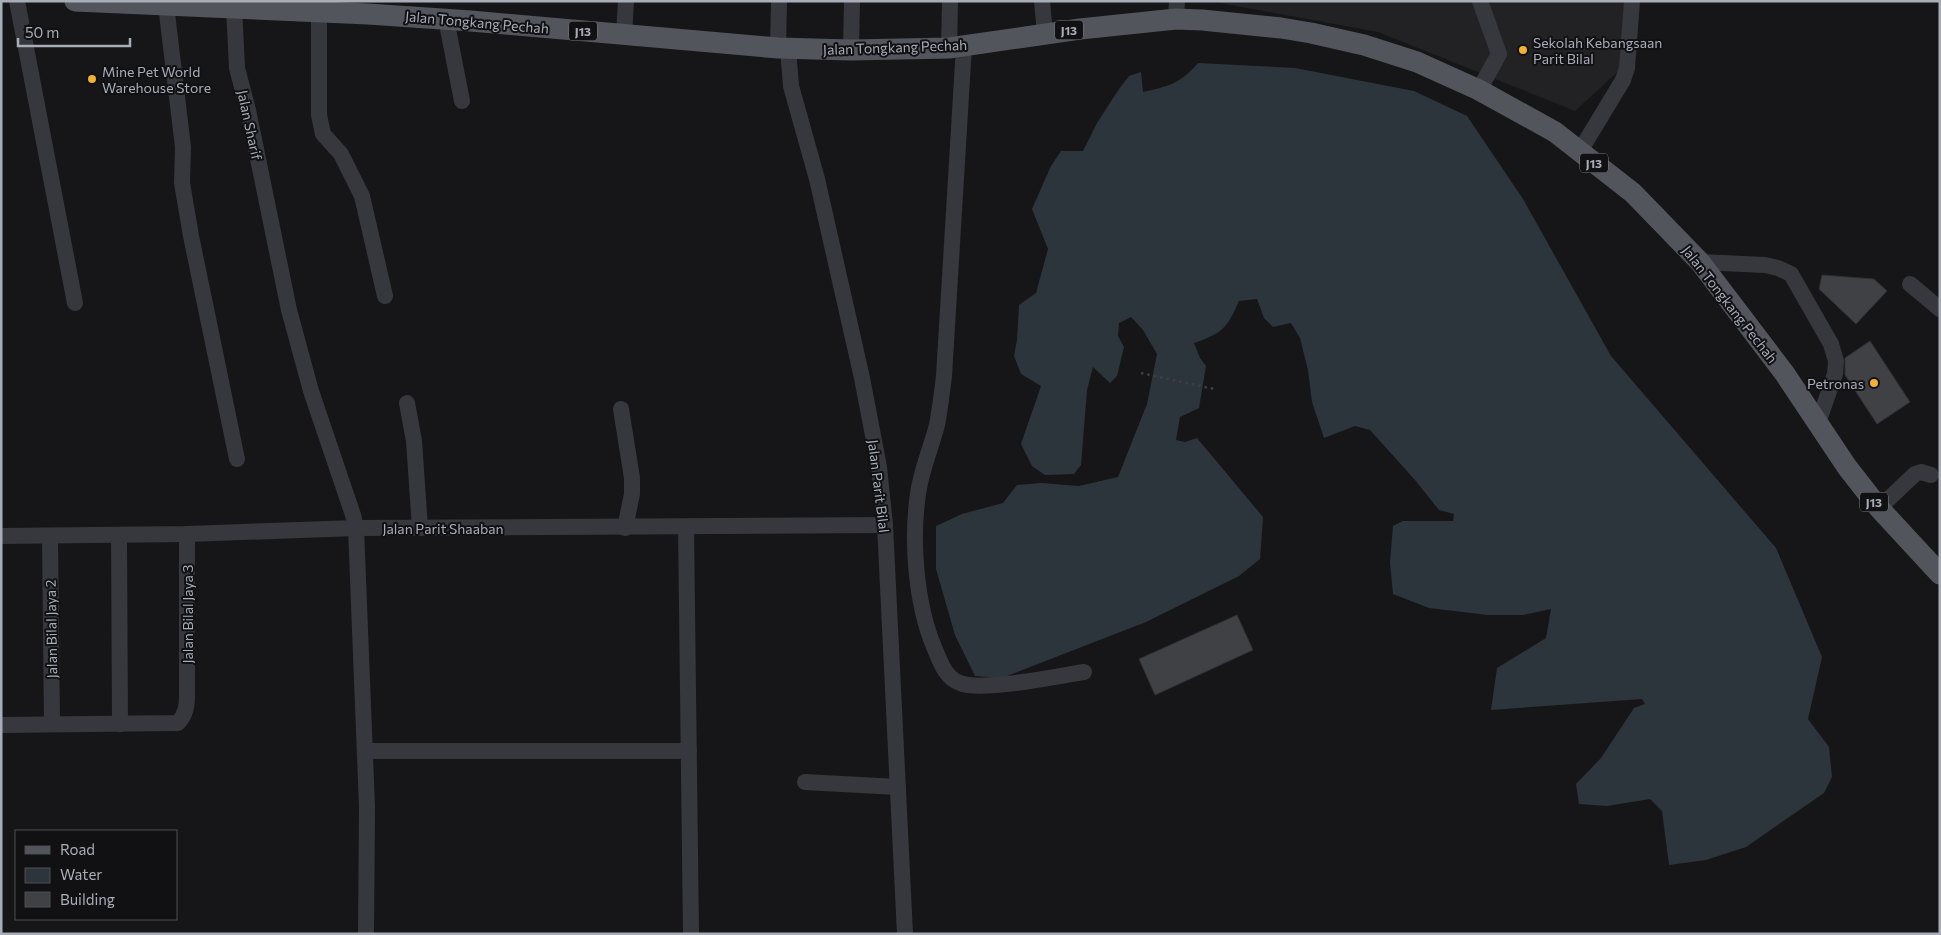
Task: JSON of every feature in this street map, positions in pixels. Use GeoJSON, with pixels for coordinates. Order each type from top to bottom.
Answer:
{"type":"FeatureCollection","features":[{"type":"Feature","properties":{"kind":"main road","name":"Jalan Tongkang Pechah"},"geometry":{"type":"LineString","coordinates":[[75,1],[177,4],[319,12],[368,8],[446,19],[624,35],[783,48],[851,50],[956,47],[1045,34],[1177,10],[1311,33],[1364,45],[1417,62],[1479,90],[1555,132],[1633,193],[1700,262],[1785,374],[1847,467],[1879,508],[1936,564]]}},
{"type":"Feature","properties":{"kind":"street"},"geometry":{"type":"LineString","coordinates":[[17,1],[75,303]]}},
{"type":"Feature","properties":{"kind":"street"},"geometry":{"type":"LineString","coordinates":[[624,35],[626,1]]}},
{"type":"Feature","properties":{"kind":"street","name":"Jalan Parit Bilal"},"geometry":{"type":"LineString","coordinates":[[779,1],[783,48],[817,179],[862,378],[879,467],[885,525],[905,934]]}},
{"type":"Feature","properties":{"kind":"street"},"geometry":{"type":"LineString","coordinates":[[851,50],[852,1]]}},
{"type":"Feature","properties":{"kind":"street"},"geometry":{"type":"LineString","coordinates":[[950,1],[956,47],[944,376],[937,423],[918,492],[914,525],[916,567],[921,598],[929,635],[944,672],[959,684],[985,686],[1084,672]]}},
{"type":"Feature","properties":{"kind":"street"},"geometry":{"type":"LineString","coordinates":[[1042,1],[1045,34]]}},
{"type":"Feature","properties":{"kind":"street"},"geometry":{"type":"LineString","coordinates":[[1479,90],[1499,54],[1480,1]]}},
{"type":"Feature","properties":{"kind":"street"},"geometry":{"type":"LineString","coordinates":[[1580,151],[1622,80],[1627,68],[1632,1]]}},
{"type":"Feature","properties":{"kind":"street"},"geometry":{"type":"LineString","coordinates":[[177,4],[183,147],[182,183],[191,236],[237,459]]}},
{"type":"Feature","properties":{"kind":"street","name":"Jalan Sharif"},"geometry":{"type":"LineString","coordinates":[[234,7],[237,68],[248,110],[289,310],[311,392],[354,521],[367,807],[366,934]]}},
{"type":"Feature","properties":{"kind":"street"},"geometry":{"type":"LineString","coordinates":[[319,12],[318,115],[323,134],[341,154],[362,196],[385,296]]}},
{"type":"Feature","properties":{"kind":"street"},"geometry":{"type":"LineString","coordinates":[[446,19],[462,101]]}},
{"type":"Feature","properties":{"kind":"street"},"geometry":{"type":"LineString","coordinates":[[1700,262],[1765,265],[1791,274],[1831,344],[1836,361],[1835,374],[1818,423]]}},
{"type":"Feature","properties":{"kind":"street"},"geometry":{"type":"LineString","coordinates":[[1910,284],[1940,309]]}},
{"type":"Feature","properties":{"kind":"street"},"geometry":{"type":"LineString","coordinates":[[407,403],[414,441],[420,520]]}},
{"type":"Feature","properties":{"kind":"street"},"geometry":{"type":"LineString","coordinates":[[621,409],[632,472],[632,494],[627,520]]}},
{"type":"Feature","properties":{"kind":"street"},"geometry":{"type":"LineString","coordinates":[[1879,508],[1915,474],[1922,472],[1931,475]]}},
{"type":"Feature","properties":{"kind":"street","name":"Jalan Parit Shaaban"},"geometry":{"type":"LineString","coordinates":[[1,536],[187,534],[354,521],[420,520],[627,520],[686,527],[885,525]]}},
{"type":"Feature","properties":{"kind":"street"},"geometry":{"type":"LineString","coordinates":[[686,527],[691,934]]}},
{"type":"Feature","properties":{"kind":"street","name":"Jalan Bilal Jaya 3"},"geometry":{"type":"LineString","coordinates":[[120,724],[178,723],[187,708],[187,534]]}},
{"type":"Feature","properties":{"kind":"street"},"geometry":{"type":"LineString","coordinates":[[1,724],[120,724],[119,535]]}},
{"type":"Feature","properties":{"kind":"street","name":"Jalan Bilal Jaya 2"},"geometry":{"type":"LineString","coordinates":[[50,536],[52,723]]}},
{"type":"Feature","properties":{"kind":"street"},"geometry":{"type":"LineString","coordinates":[[365,751],[689,751]]}},
{"type":"Feature","properties":{"kind":"street"},"geometry":{"type":"LineString","coordinates":[[805,782],[898,787]]}},
{"type":"Feature","properties":{"kind":"path"},"geometry":{"type":"LineString","coordinates":[[1141,373],[1214,389]]}},
{"type":"Feature","properties":{"kind":"shaded area","name":"Sekolah Kebangsaan Parit Bilal"},"geometry":{"type":"Polygon","coordinates":[[[1209,1],[1627,1],[1622,68],[1575,111],[1378,32],[1209,1]]]}},
{"type":"Feature","properties":{"kind":"water"},"geometry":{"type":"Polygon","coordinates":[[[1198,63],[1295,68],[1414,91],[1467,116],[1523,199],[1611,356],[1776,548],[1822,657],[1808,719],[1829,747],[1832,777],[1824,793],[1746,847],[1706,860],[1669,865],[1662,811],[1650,799],[1607,806],[1579,804],[1576,784],[1601,758],[1634,708],[1645,704],[1642,699],[1491,710],[1497,668],[1546,638],[1551,609],[1523,615],[1488,615],[1429,608],[1393,594],[1390,562],[1393,526],[1403,521],[1453,521],[1454,514],[1439,510],[1370,430],[1355,426],[1324,438],[1312,402],[1308,370],[1300,338],[1291,323],[1273,327],[1264,318],[1257,299],[1239,301],[1231,318],[1223,328],[1212,336],[1194,343],[1200,358],[1206,366],[1199,408],[1180,417],[1176,440],[1185,442],[1197,438],[1263,517],[1260,559],[1239,576],[1146,622],[1002,678],[975,676],[955,635],[936,569],[936,526],[962,514],[1003,503],[1017,485],[1042,483],[1079,486],[1118,477],[1147,404],[1157,354],[1143,330],[1131,317],[1119,323],[1118,336],[1124,347],[1117,376],[1110,383],[1093,367],[1087,390],[1081,465],[1074,474],[1045,475],[1032,466],[1021,444],[1041,386],[1021,374],[1014,356],[1019,305],[1036,293],[1048,249],[1032,209],[1051,166],[1061,151],[1083,151],[1097,123],[1129,76],[1141,72],[1143,92],[1180,80],[1198,63]]]}},
{"type":"Feature","properties":{"kind":"building"},"geometry":{"type":"Polygon","coordinates":[[[1822,275],[1874,279],[1887,291],[1856,324],[1819,289],[1822,275]]]}},
{"type":"Feature","properties":{"kind":"building","name":"Petronas"},"geometry":{"type":"Polygon","coordinates":[[[1870,341],[1910,402],[1877,424],[1845,375],[1845,358],[1870,341]]]}},
{"type":"Feature","properties":{"kind":"building"},"geometry":{"type":"Polygon","coordinates":[[[1237,615],[1253,650],[1155,695],[1139,659],[1237,615]]]}},
{"type":"Feature","properties":{"kind":"place","name":"Sekolah Kebangsaan Parit Bilal"},"geometry":{"type":"Point","coordinates":[1523,50]}},
{"type":"Feature","properties":{"kind":"place","name":"Mine Pet World Warehouse Store"},"geometry":{"type":"Point","coordinates":[92,79]}},
{"type":"Feature","properties":{"kind":"place","name":"Petronas"},"geometry":{"type":"Point","coordinates":[1874,383]}}]}
